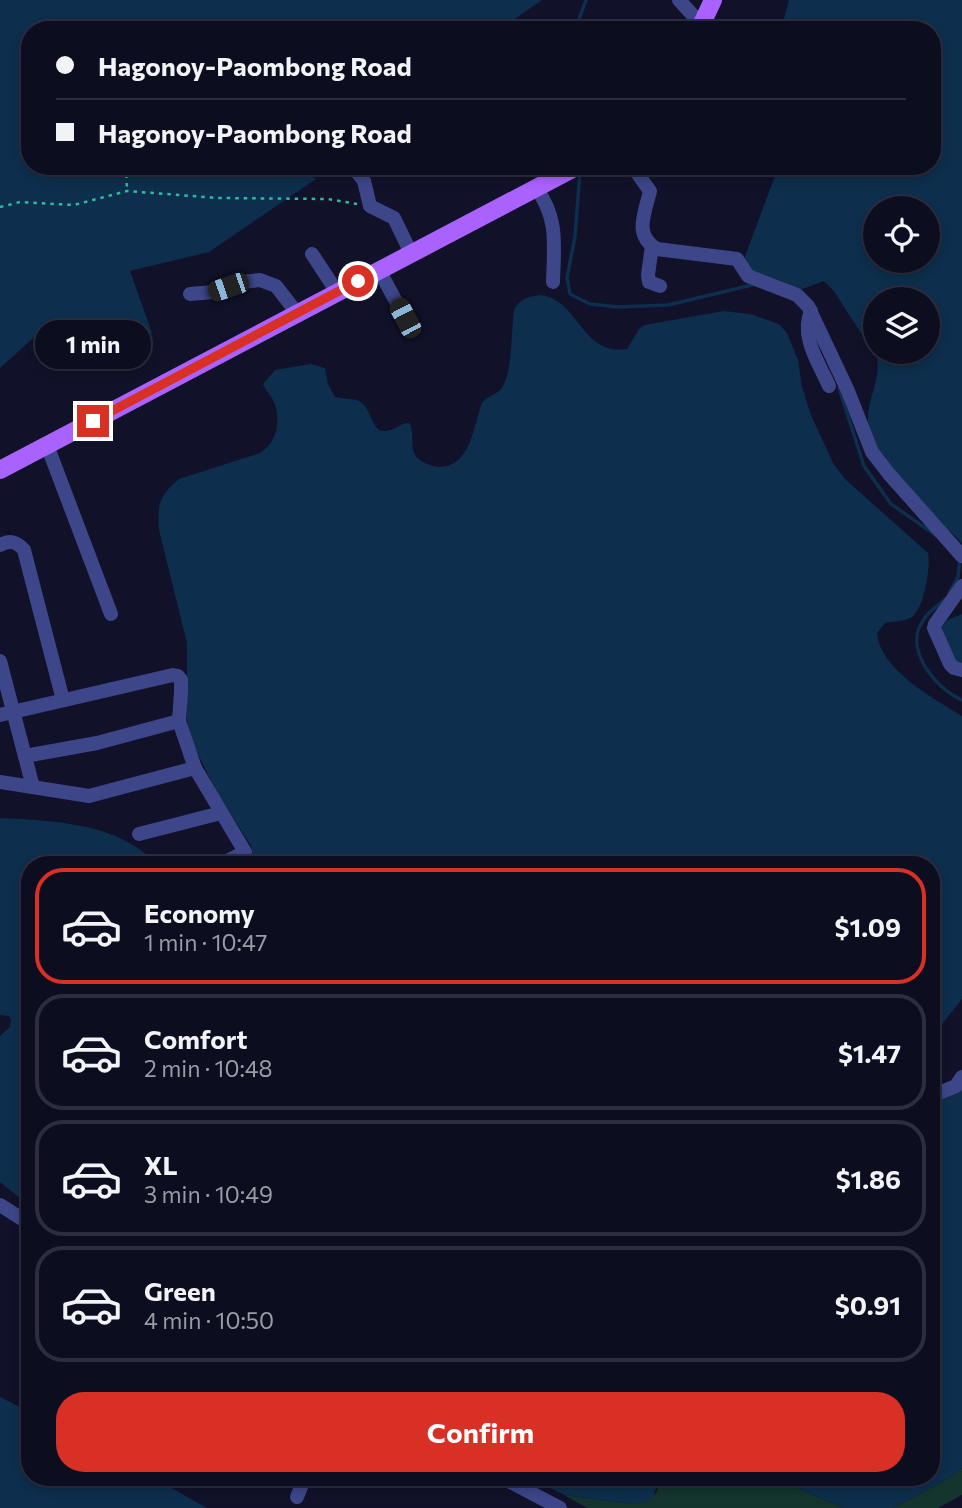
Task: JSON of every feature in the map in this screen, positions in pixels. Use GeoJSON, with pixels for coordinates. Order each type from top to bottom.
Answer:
{"type":"FeatureCollection","features":[{"type":"Feature","properties":{"kind":"main road"},"geometry":{"type":"LineString","coordinates":[[703,21],[713,0]]}},
{"type":"Feature","properties":{"kind":"main road"},"geometry":{"type":"LineString","coordinates":[[0,470],[560,175]]}},
{"type":"Feature","properties":{"kind":"street"},"geometry":{"type":"LineString","coordinates":[[679,0],[695,21]]}},
{"type":"Feature","properties":{"kind":"street"},"geometry":{"type":"LineString","coordinates":[[359,175],[364,181],[370,206],[394,218],[411,253]]}},
{"type":"Feature","properties":{"kind":"street"},"geometry":{"type":"LineString","coordinates":[[638,175],[650,191],[643,226],[644,238],[652,246],[737,259],[748,276],[797,295],[848,391],[872,452],[962,555]]}},
{"type":"Feature","properties":{"kind":"street"},"geometry":{"type":"LineString","coordinates":[[535,187],[551,213],[554,233],[553,282]]}},
{"type":"Feature","properties":{"kind":"street"},"geometry":{"type":"LineString","coordinates":[[652,246],[649,282],[660,286]]}},
{"type":"Feature","properties":{"kind":"street"},"geometry":{"type":"LineString","coordinates":[[312,254],[337,292]]}},
{"type":"Feature","properties":{"kind":"street"},"geometry":{"type":"LineString","coordinates":[[380,270],[405,318]]}},
{"type":"Feature","properties":{"kind":"street"},"geometry":{"type":"LineString","coordinates":[[190,294],[213,292],[242,282],[260,280],[276,286],[297,313]]}},
{"type":"Feature","properties":{"kind":"street"},"geometry":{"type":"LineString","coordinates":[[809,316],[809,342],[829,386]]}},
{"type":"Feature","properties":{"kind":"street"},"geometry":{"type":"LineString","coordinates":[[47,445],[111,614]]}},
{"type":"Feature","properties":{"kind":"street"},"geometry":{"type":"LineString","coordinates":[[0,545],[13,541],[24,550],[63,700]]}},
{"type":"Feature","properties":{"kind":"street"},"geometry":{"type":"LineString","coordinates":[[962,586],[936,620],[934,628],[950,664],[962,670]]}},
{"type":"Feature","properties":{"kind":"street"},"geometry":{"type":"LineString","coordinates":[[0,660],[7,713],[25,755],[33,787]]}},
{"type":"Feature","properties":{"kind":"street"},"geometry":{"type":"LineString","coordinates":[[7,713],[178,676],[181,680],[179,722],[195,768],[245,852],[237,856]]}},
{"type":"Feature","properties":{"kind":"street"},"geometry":{"type":"LineString","coordinates":[[25,755],[97,743],[179,722]]}},
{"type":"Feature","properties":{"kind":"street"},"geometry":{"type":"LineString","coordinates":[[0,782],[89,796],[195,768]]}},
{"type":"Feature","properties":{"kind":"street"},"geometry":{"type":"LineString","coordinates":[[139,834],[221,813]]}},
{"type":"Feature","properties":{"kind":"street"},"geometry":{"type":"LineString","coordinates":[[940,1092],[956,1086],[962,1077]]}},
{"type":"Feature","properties":{"kind":"street"},"geometry":{"type":"LineString","coordinates":[[0,1205],[21,1218]]}},
{"type":"Feature","properties":{"kind":"street"},"geometry":{"type":"LineString","coordinates":[[297,1497],[301,1486]]}},
{"type":"Feature","properties":{"kind":"street"},"geometry":{"type":"LineString","coordinates":[[518,1486],[560,1508]]}},
{"type":"Feature","properties":{"kind":"path"},"geometry":{"type":"LineString","coordinates":[[126,175],[127,191]]}},
{"type":"Feature","properties":{"kind":"path"},"geometry":{"type":"LineString","coordinates":[[0,207],[20,202],[74,205],[127,191],[218,198],[327,199],[370,206]]}},
{"type":"Feature","properties":{"kind":"green space"},"geometry":{"type":"Polygon","coordinates":[[[962,1468],[962,1495],[938,1508],[893,1508],[935,1486],[940,1486],[962,1468]]]}},
{"type":"Feature","properties":{"kind":"green space"},"geometry":{"type":"Polygon","coordinates":[[[659,1486],[793,1486],[844,1508],[587,1508],[564,1495],[634,1504],[656,1493],[659,1486]]]}},
{"type":"Feature","properties":{"kind":"water"},"geometry":{"type":"Polygon","coordinates":[[[0,0],[542,0],[512,21],[21,21],[21,175],[311,175],[316,179],[209,252],[130,271],[152,333],[101,347],[49,324],[0,368],[0,0]]]}},
{"type":"Feature","properties":{"kind":"water"},"geometry":{"type":"Polygon","coordinates":[[[789,0],[962,0],[962,543],[904,488],[891,472],[872,438],[868,421],[878,364],[940,364],[940,287],[863,287],[863,336],[834,291],[824,281],[797,291],[751,272],[744,259],[775,175],[941,175],[941,21],[783,21],[789,0]]]}},
{"type":"Feature","properties":{"kind":"water"},"geometry":{"type":"Polygon","coordinates":[[[540,295],[553,299],[564,306],[599,344],[612,349],[627,349],[644,325],[724,311],[750,314],[779,324],[787,333],[798,360],[802,387],[811,415],[833,463],[846,480],[928,553],[926,587],[916,612],[906,620],[885,623],[877,633],[887,659],[898,671],[923,692],[962,716],[962,999],[940,1027],[940,856],[253,856],[251,846],[216,791],[191,740],[187,720],[187,643],[159,530],[158,514],[163,496],[179,479],[260,453],[265,449],[276,432],[277,412],[263,384],[275,370],[311,364],[325,368],[328,384],[335,397],[356,400],[363,404],[379,430],[388,431],[409,423],[413,451],[420,460],[439,467],[450,465],[458,460],[469,444],[482,403],[504,384],[509,364],[514,310],[528,297],[540,295]]]}},
{"type":"Feature","properties":{"kind":"water"},"geometry":{"type":"Polygon","coordinates":[[[962,614],[962,665],[954,662],[941,628],[947,620],[962,614]]]}},
{"type":"Feature","properties":{"kind":"water"},"geometry":{"type":"Polygon","coordinates":[[[0,818],[84,826],[123,840],[148,856],[21,856],[21,1199],[0,1182],[0,1036],[10,1027],[11,1020],[9,1016],[0,1015],[0,818]]]}},
{"type":"Feature","properties":{"kind":"water"},"geometry":{"type":"Polygon","coordinates":[[[962,1086],[962,1468],[940,1483],[940,1097],[962,1086]]]}},
{"type":"Feature","properties":{"kind":"water"},"geometry":{"type":"Polygon","coordinates":[[[0,1397],[21,1408],[21,1486],[168,1486],[207,1508],[0,1508],[0,1397]]]}},
{"type":"Feature","properties":{"kind":"water"},"geometry":{"type":"Polygon","coordinates":[[[547,1486],[658,1486],[646,1502],[634,1504],[564,1495],[547,1486]]]}},
{"type":"Feature","properties":{"kind":"water"},"geometry":{"type":"Polygon","coordinates":[[[793,1486],[935,1486],[893,1508],[844,1508],[793,1486]]]}},
{"type":"Feature","properties":{"kind":"waterway"},"geometry":{"type":"LineString","coordinates":[[578,21],[586,0]]}},
{"type":"Feature","properties":{"kind":"waterway"},"geometry":{"type":"LineString","coordinates":[[580,175],[575,236],[567,278],[570,294],[590,304],[618,307],[668,305],[756,284]]}},
{"type":"Feature","properties":{"kind":"waterway"},"geometry":{"type":"LineString","coordinates":[[839,388],[864,466],[891,504],[937,536]]}},
{"type":"Feature","properties":{"kind":"waterway"},"geometry":{"type":"LineString","coordinates":[[949,593],[958,577],[960,558]]}},
{"type":"Feature","properties":{"kind":"waterway"},"geometry":{"type":"LineString","coordinates":[[945,599],[924,619],[918,630],[919,654],[932,677],[962,700]]}},
{"type":"Feature","properties":{"kind":"route"},"geometry":{"type":"LineString","coordinates":[[93,421],[358,281]]}}]}
